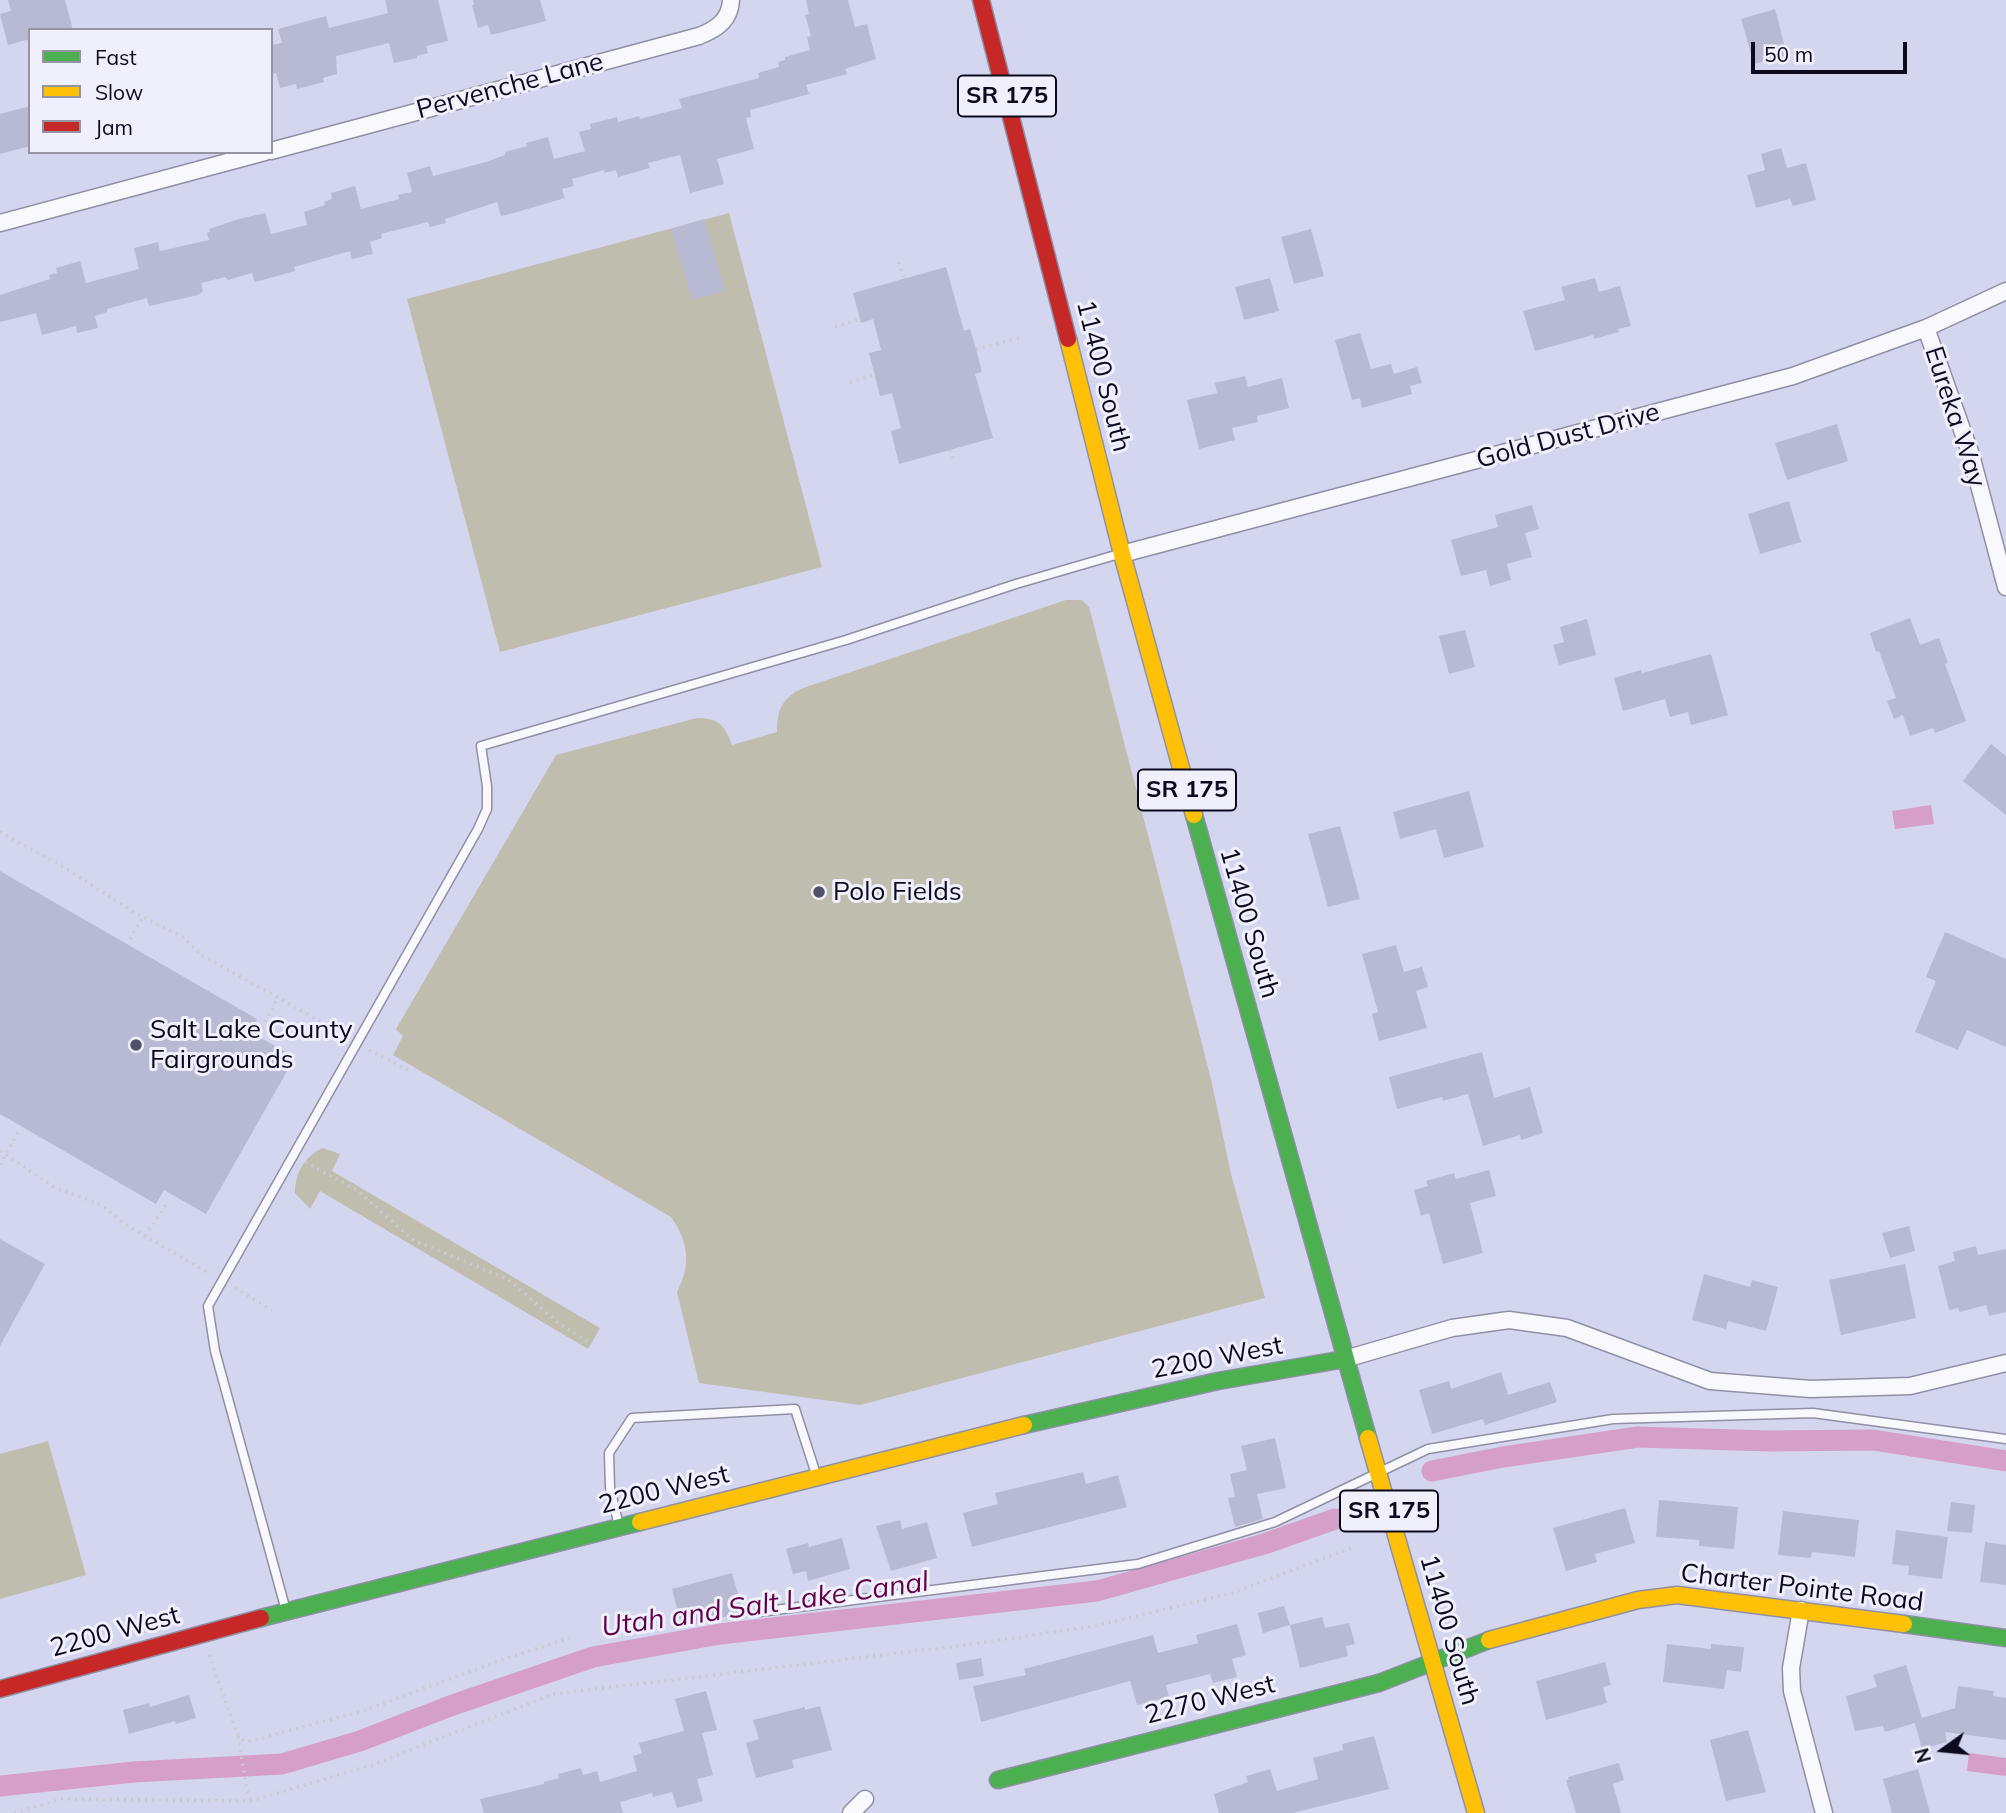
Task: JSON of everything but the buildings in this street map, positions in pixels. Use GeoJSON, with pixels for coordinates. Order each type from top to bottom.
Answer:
{"type":"FeatureCollection","features":[{"type":"Feature","properties":{"kind":"street","name":"Pervenche Lane"},"geometry":{"type":"LineString","coordinates":[[273,149],[699,36],[718,27],[726,19],[731,9],[731,0]]}},
{"type":"Feature","properties":{"kind":"street","name":"11400 South"},"geometry":{"type":"LineString","coordinates":[[981,0],[1036,206],[1122,554],[1345,1359],[1476,1813]]}},
{"type":"Feature","properties":{"kind":"street"},"geometry":{"type":"LineString","coordinates":[[0,223],[258,154]]}},
{"type":"Feature","properties":{"kind":"street","name":"Gold Dust Drive"},"geometry":{"type":"LineString","coordinates":[[1122,554],[1770,383],[1840,361],[1926,328],[2006,292]]}},
{"type":"Feature","properties":{"kind":"street","name":"Eureka Way"},"geometry":{"type":"LineString","coordinates":[[1926,328],[1971,455],[2006,587]]}},
{"type":"Feature","properties":{"kind":"street"},"geometry":{"type":"LineString","coordinates":[[1345,1359],[1452,1328],[1509,1320],[1567,1328],[1710,1381],[1811,1389],[1910,1386],[2006,1363]]}},
{"type":"Feature","properties":{"kind":"street","name":"2200 West"},"geometry":{"type":"LineString","coordinates":[[0,1689],[286,1611],[1101,1406],[1218,1381],[1345,1359]]}},
{"type":"Feature","properties":{"kind":"street","name":"Charter Pointe Road"},"geometry":{"type":"LineString","coordinates":[[1433,1663],[1486,1641],[1658,1597],[1697,1596],[2006,1638]]}},
{"type":"Feature","properties":{"kind":"street"},"geometry":{"type":"LineString","coordinates":[[1801,1610],[1791,1668],[1792,1691],[1824,1813]]}},
{"type":"Feature","properties":{"kind":"street","name":"2270 West"},"geometry":{"type":"LineString","coordinates":[[998,1780],[1379,1683],[1433,1663]]}},
{"type":"Feature","properties":{"kind":"street"},"geometry":{"type":"LineString","coordinates":[[851,1813],[865,1800]]}},
{"type":"Feature","properties":{"kind":"lane"},"geometry":{"type":"LineString","coordinates":[[286,1611],[215,1351],[208,1306],[478,829],[487,809],[487,786],[481,746],[834,644],[1004,587],[1122,554]]}},
{"type":"Feature","properties":{"kind":"lane"},"geometry":{"type":"LineString","coordinates":[[619,1527],[610,1488],[608,1453],[632,1418],[795,1409],[816,1477]]}},
{"type":"Feature","properties":{"kind":"lane"},"geometry":{"type":"LineString","coordinates":[[759,1612],[1138,1564],[1275,1522],[1428,1449],[1613,1419],[1813,1413],[2006,1439]]}},
{"type":"Feature","properties":{"kind":"path"},"geometry":{"type":"LineString","coordinates":[[899,262],[904,279]]}},
{"type":"Feature","properties":{"kind":"path"},"geometry":{"type":"LineString","coordinates":[[835,327],[857,320]]}},
{"type":"Feature","properties":{"kind":"path"},"geometry":{"type":"LineString","coordinates":[[976,349],[1023,337]]}},
{"type":"Feature","properties":{"kind":"path"},"geometry":{"type":"LineString","coordinates":[[850,382],[875,375]]}},
{"type":"Feature","properties":{"kind":"path"},"geometry":{"type":"LineString","coordinates":[[950,450],[953,459]]}},
{"type":"Feature","properties":{"kind":"path"},"geometry":{"type":"LineString","coordinates":[[0,832],[60,865],[143,917],[181,936],[203,956],[338,1031]]}},
{"type":"Feature","properties":{"kind":"path"},"geometry":{"type":"LineString","coordinates":[[130,939],[143,917]]}},
{"type":"Feature","properties":{"kind":"path"},"geometry":{"type":"LineString","coordinates":[[258,1034],[278,998]]}},
{"type":"Feature","properties":{"kind":"path"},"geometry":{"type":"LineString","coordinates":[[368,1049],[410,1071]]}},
{"type":"Feature","properties":{"kind":"path"},"geometry":{"type":"LineString","coordinates":[[0,1165],[20,1129]]}},
{"type":"Feature","properties":{"kind":"path"},"geometry":{"type":"LineString","coordinates":[[0,1151],[52,1186],[101,1205],[129,1227],[207,1272]]}},
{"type":"Feature","properties":{"kind":"path"},"geometry":{"type":"LineString","coordinates":[[305,1162],[357,1190],[413,1240],[508,1279],[558,1322],[592,1344]]}},
{"type":"Feature","properties":{"kind":"path"},"geometry":{"type":"LineString","coordinates":[[145,1236],[167,1201]]}},
{"type":"Feature","properties":{"kind":"path"},"geometry":{"type":"LineString","coordinates":[[235,1288],[272,1310]]}},
{"type":"Feature","properties":{"kind":"path"},"geometry":{"type":"LineString","coordinates":[[14,1813],[62,1799],[251,1801],[372,1765],[553,1695],[958,1646],[1095,1626],[1232,1593],[1351,1548]]}},
{"type":"Feature","properties":{"kind":"path"},"geometry":{"type":"LineString","coordinates":[[202,1634],[237,1734],[251,1801]]}},
{"type":"Feature","properties":{"kind":"path"},"geometry":{"type":"LineString","coordinates":[[237,1734],[243,1741],[250,1741],[363,1711],[507,1658],[573,1637]]}},
{"type":"Feature","properties":{"kind":"shaded area"},"geometry":{"type":"Polygon","coordinates":[[[729,213],[822,567],[500,652],[407,299],[729,213]]]}},
{"type":"Feature","properties":{"kind":"shaded area","name":"Polo Fields"},"geometry":{"type":"Polygon","coordinates":[[[1066,600],[1082,600],[1089,607],[1211,1079],[1231,1174],[1265,1298],[860,1405],[699,1383],[677,1292],[682,1282],[686,1254],[682,1236],[671,1217],[393,1055],[403,1036],[396,1029],[556,755],[697,718],[710,719],[720,724],[727,732],[732,745],[777,732],[782,706],[790,696],[803,688],[1066,600]]]}},
{"type":"Feature","properties":{"kind":"shaded area"},"geometry":{"type":"Polygon","coordinates":[[[1931,805],[1934,824],[1895,829],[1892,811],[1931,805]]]}},
{"type":"Feature","properties":{"kind":"shaded area"},"geometry":{"type":"Polygon","coordinates":[[[323,1148],[340,1154],[332,1171],[600,1328],[588,1349],[320,1191],[310,1209],[295,1193],[297,1178],[306,1160],[323,1148]]]}},
{"type":"Feature","properties":{"kind":"shaded area"},"geometry":{"type":"Polygon","coordinates":[[[48,1441],[86,1575],[0,1599],[0,1454],[48,1441]]]}},
{"type":"Feature","properties":{"kind":"shaded area"},"geometry":{"type":"Polygon","coordinates":[[[1969,1753],[2006,1758],[2006,1776],[1967,1771],[1969,1753]]]}},
{"type":"Feature","properties":{"kind":"waterway","name":"Utah and Salt Lake Canal"},"geometry":{"type":"LineString","coordinates":[[1432,1471],[1503,1457],[1638,1437],[1769,1441],[1873,1440],[2006,1461]]}},
{"type":"Feature","properties":{"kind":"waterway","name":"Utah and Salt Lake Canal"},"geometry":{"type":"LineString","coordinates":[[0,1786],[134,1772],[282,1764],[360,1741],[450,1706],[593,1657],[720,1634],[1097,1591],[1264,1544],[1335,1519]]}},
{"type":"Feature","properties":{"kind":"traffic: fast"},"geometry":{"type":"LineString","coordinates":[[1194,815],[1368,1438]]}},
{"type":"Feature","properties":{"kind":"traffic: fast"},"geometry":{"type":"LineString","coordinates":[[1024,1425],[1218,1381],[1345,1359]]}},
{"type":"Feature","properties":{"kind":"traffic: fast"},"geometry":{"type":"LineString","coordinates":[[261,1618],[640,1522]]}},
{"type":"Feature","properties":{"kind":"traffic: fast"},"geometry":{"type":"LineString","coordinates":[[1904,1624],[2006,1638]]}},
{"type":"Feature","properties":{"kind":"traffic: fast"},"geometry":{"type":"LineString","coordinates":[[998,1780],[1379,1683],[1489,1640]]}},
{"type":"Feature","properties":{"kind":"traffic: slow"},"geometry":{"type":"LineString","coordinates":[[1068,339],[1122,554],[1194,815]]}},
{"type":"Feature","properties":{"kind":"traffic: slow"},"geometry":{"type":"LineString","coordinates":[[640,1522],[1024,1425]]}},
{"type":"Feature","properties":{"kind":"traffic: slow"},"geometry":{"type":"LineString","coordinates":[[1368,1438],[1476,1813]]}},
{"type":"Feature","properties":{"kind":"traffic: slow"},"geometry":{"type":"LineString","coordinates":[[1489,1640],[1638,1600],[1677,1595],[1904,1624]]}},
{"type":"Feature","properties":{"kind":"traffic: jam"},"geometry":{"type":"LineString","coordinates":[[981,0],[1068,339]]}},
{"type":"Feature","properties":{"kind":"traffic: jam"},"geometry":{"type":"LineString","coordinates":[[0,1689],[261,1618]]}},
{"type":"Feature","properties":{"kind":"place","name":"Polo Fields"},"geometry":{"type":"Point","coordinates":[819,892]}},
{"type":"Feature","properties":{"kind":"place","name":"Salt Lake County Fairgrounds"},"geometry":{"type":"Point","coordinates":[136,1045]}}]}
